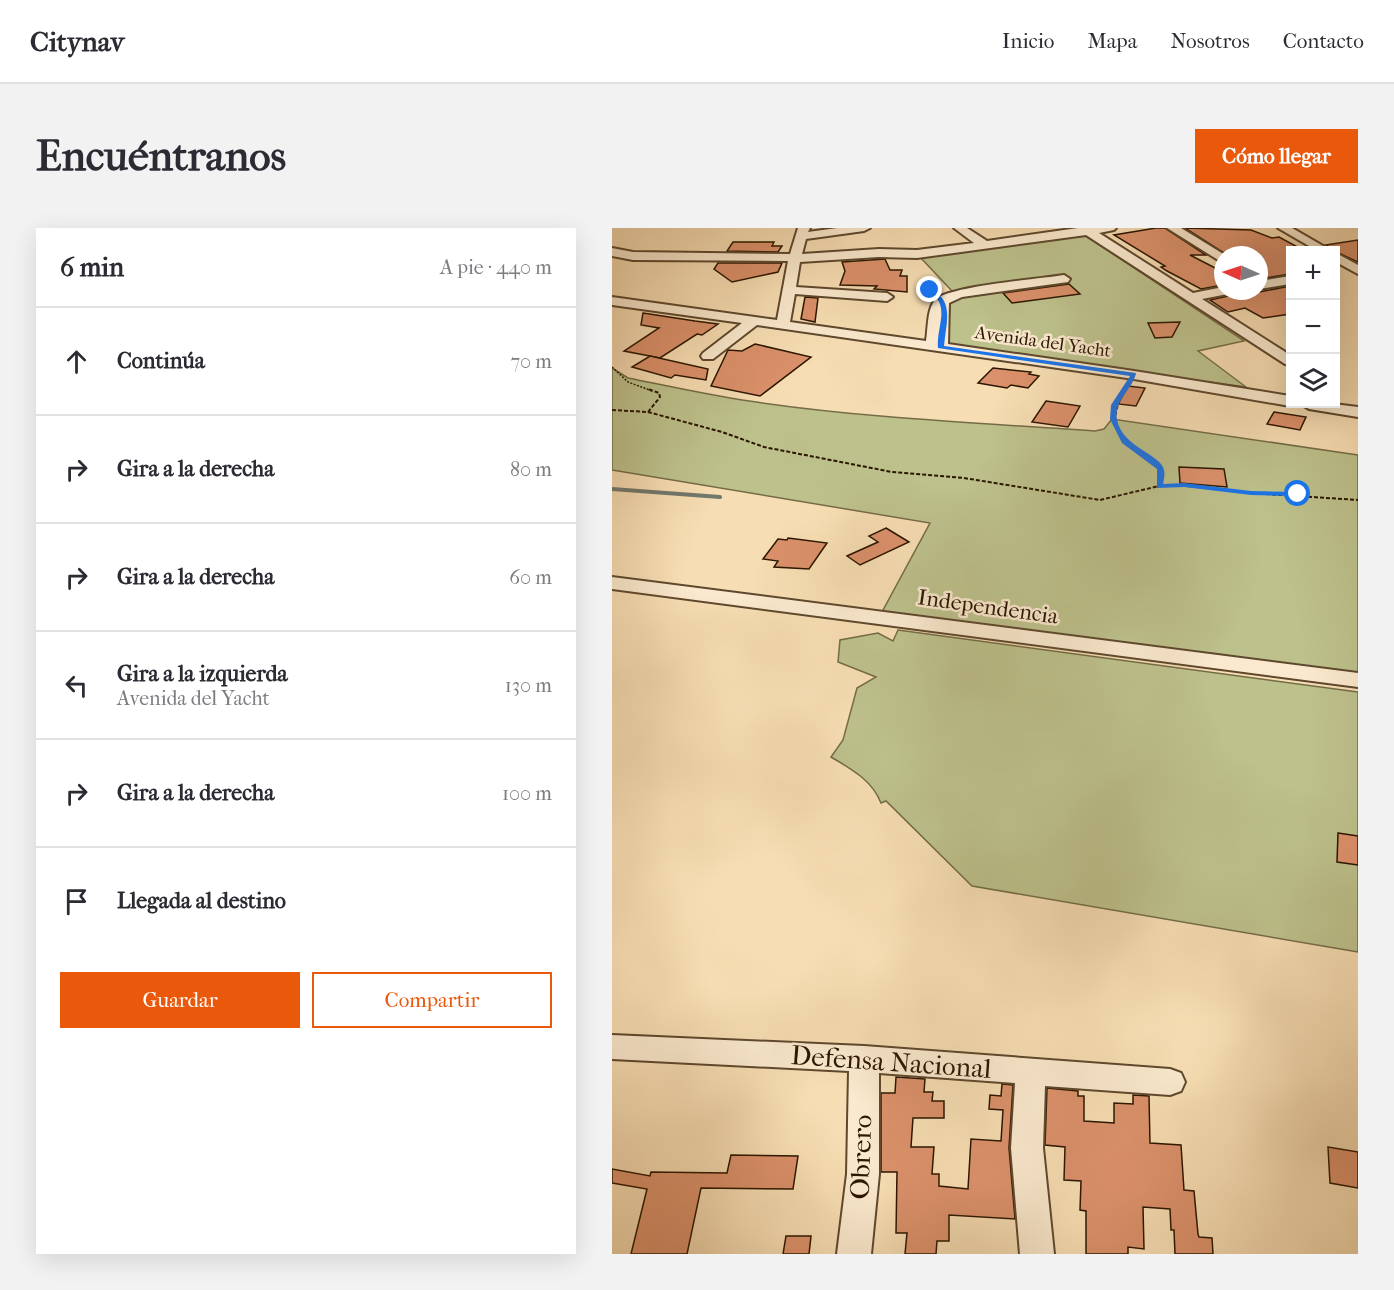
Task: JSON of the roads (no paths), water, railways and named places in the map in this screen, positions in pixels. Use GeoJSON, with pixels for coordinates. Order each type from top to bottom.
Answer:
{"type":"FeatureCollection","features":[{"type":"Feature","properties":{"kind":"street"},"geometry":{"type":"LineString","coordinates":[[783,325],[791,290],[794,257],[802,232],[864,228]]}},
{"type":"Feature","properties":{"kind":"street"},"geometry":{"type":"LineString","coordinates":[[960,228],[985,245]]}},
{"type":"Feature","properties":{"kind":"street"},"geometry":{"type":"LineString","coordinates":[[612,252],[633,256],[794,257],[879,253],[916,254],[1110,228]]}},
{"type":"Feature","properties":{"kind":"street"},"geometry":{"type":"LineString","coordinates":[[1173,228],[1214,253]]}},
{"type":"Feature","properties":{"kind":"street"},"geometry":{"type":"LineString","coordinates":[[1284,228],[1317,246]]}},
{"type":"Feature","properties":{"kind":"street"},"geometry":{"type":"LineString","coordinates":[[1086,230],[1286,358]]}},
{"type":"Feature","properties":{"kind":"street"},"geometry":{"type":"LineString","coordinates":[[1340,260],[1357,269]]}},
{"type":"Feature","properties":{"kind":"street"},"geometry":{"type":"LineString","coordinates":[[1340,271],[1357,269]]}},
{"type":"Feature","properties":{"kind":"street"},"geometry":{"type":"LineString","coordinates":[[942,301],[960,294],[1065,279]]}},
{"type":"Feature","properties":{"kind":"street"},"geometry":{"type":"LineString","coordinates":[[1268,283],[1286,281]]}},
{"type":"Feature","properties":{"kind":"street"},"geometry":{"type":"LineString","coordinates":[[791,290],[887,297]]}},
{"type":"Feature","properties":{"kind":"street"},"geometry":{"type":"LineString","coordinates":[[930,290],[944,305],[939,320],[936,346]]}},
{"type":"Feature","properties":{"kind":"street"},"geometry":{"type":"LineString","coordinates":[[1191,297],[1214,293]]}},
{"type":"Feature","properties":{"kind":"street","name":"Avenida del Yacht"},"geometry":{"type":"LineString","coordinates":[[612,302],[936,346],[1286,399]]}},
{"type":"Feature","properties":{"kind":"street"},"geometry":{"type":"LineString","coordinates":[[708,356],[754,321]]}},
{"type":"Feature","properties":{"kind":"street"},"geometry":{"type":"LineString","coordinates":[[1343,395],[1358,404]]}},
{"type":"Feature","properties":{"kind":"street"},"geometry":{"type":"LineString","coordinates":[[1334,408],[1358,412]]}},
{"type":"Feature","properties":{"kind":"street","name":"Independencia"},"geometry":{"type":"LineString","coordinates":[[612,583],[1358,680]]}},
{"type":"Feature","properties":{"kind":"street","name":"Defensa Nacional"},"geometry":{"type":"LineString","coordinates":[[613,1051],[864,1059],[1170,1082]]}},
{"type":"Feature","properties":{"kind":"street","name":"Obrero"},"geometry":{"type":"LineString","coordinates":[[854,1254],[863,1174],[864,1059]]}},
{"type":"Feature","properties":{"kind":"street"},"geometry":{"type":"LineString","coordinates":[[1031,1072],[1027,1148],[1037,1254]]}},
{"type":"Feature","properties":{"kind":"waterway"},"geometry":{"type":"LineString","coordinates":[[612,489],[720,497]]}}]}
